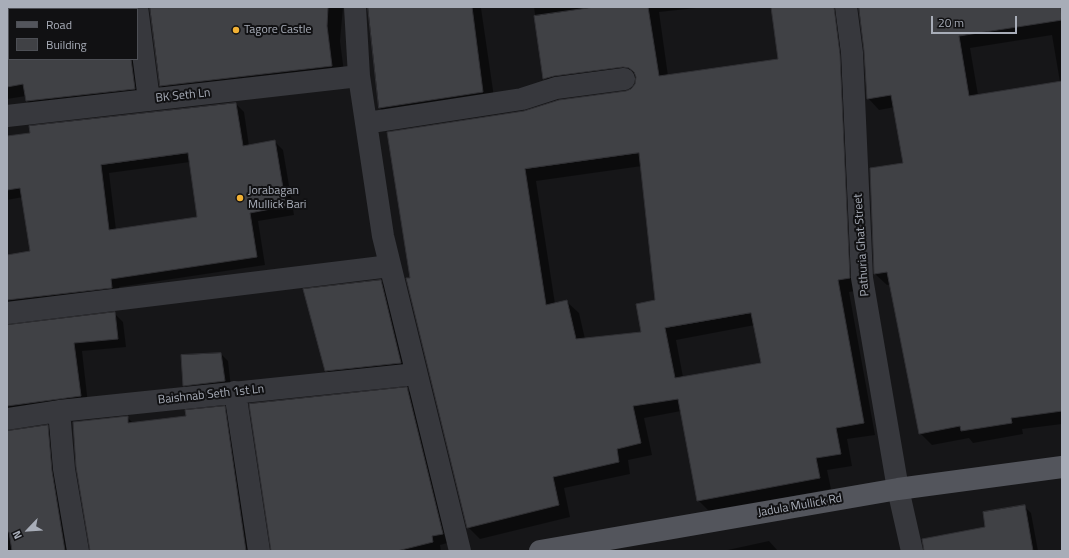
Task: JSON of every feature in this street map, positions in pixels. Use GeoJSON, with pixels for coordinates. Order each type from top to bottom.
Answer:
{"type":"FeatureCollection","features":[{"type":"Feature","properties":{"kind":"main road","name":"Jadula Mullick Rd"},"geometry":{"type":"LineString","coordinates":[[540,551],[898,489],[1062,467]]}},
{"type":"Feature","properties":{"kind":"street"},"geometry":{"type":"LineString","coordinates":[[355,7],[359,76],[383,236],[460,551]]}},
{"type":"Feature","properties":{"kind":"street","name":"Pathuria Ghat Street"},"geometry":{"type":"LineString","coordinates":[[846,7],[852,53],[862,278],[898,489],[912,551]]}},
{"type":"Feature","properties":{"kind":"street"},"geometry":{"type":"LineString","coordinates":[[138,14],[150,100]]}},
{"type":"Feature","properties":{"kind":"street","name":"BK Seth Ln"},"geometry":{"type":"LineString","coordinates":[[7,116],[359,76]]}},
{"type":"Feature","properties":{"kind":"street"},"geometry":{"type":"LineString","coordinates":[[366,123],[522,99],[556,88],[624,79]]}},
{"type":"Feature","properties":{"kind":"street"},"geometry":{"type":"LineString","coordinates":[[7,313],[390,266]]}},
{"type":"Feature","properties":{"kind":"street","name":"Baishnab Seth 1st Ln"},"geometry":{"type":"LineString","coordinates":[[7,419],[59,411],[416,374]]}},
{"type":"Feature","properties":{"kind":"street"},"geometry":{"type":"LineString","coordinates":[[235,392],[259,551]]}},
{"type":"Feature","properties":{"kind":"street"},"geometry":{"type":"LineString","coordinates":[[59,411],[64,469],[78,551]]}},
{"type":"Feature","properties":{"kind":"building"},"geometry":{"type":"Polygon","coordinates":[[[150,7],[328,7],[327,26],[332,66],[160,86],[150,7]]]}},
{"type":"Feature","properties":{"kind":"building"},"geometry":{"type":"Polygon","coordinates":[[[368,7],[472,7],[483,92],[379,108],[368,7]]]}},
{"type":"Feature","properties":{"kind":"building"},"geometry":{"type":"Polygon","coordinates":[[[595,7],[648,7],[659,76],[778,59],[771,7],[834,7],[840,54],[850,278],[838,280],[864,423],[836,428],[841,454],[816,458],[820,478],[697,501],[678,399],[633,406],[641,443],[617,449],[619,462],[553,477],[559,505],[467,528],[406,278],[410,278],[387,132],[524,111],[559,100],[626,91],[631,89],[635,84],[636,77],[634,72],[629,68],[623,67],[554,76],[543,79],[534,16],[595,7]],[[639,153],[525,169],[546,305],[567,300],[576,339],[641,332],[636,304],[655,300],[639,153]],[[751,313],[665,328],[675,378],[761,363],[751,313]]]}},
{"type":"Feature","properties":{"kind":"building"},"geometry":{"type":"Polygon","coordinates":[[[859,7],[1061,7],[1062,20],[959,36],[969,96],[1062,81],[1062,411],[1011,418],[1012,423],[961,431],[960,426],[919,434],[887,272],[874,274],[870,168],[903,163],[891,95],[867,99],[859,7]]]}},
{"type":"Feature","properties":{"kind":"building"},"geometry":{"type":"Polygon","coordinates":[[[7,59],[131,60],[135,89],[26,101],[23,84],[7,87],[7,59]]]}},
{"type":"Feature","properties":{"kind":"building","name":"Jorabagan Mullick Bari"},"geometry":{"type":"Polygon","coordinates":[[[236,103],[243,146],[275,140],[286,206],[250,213],[257,257],[111,279],[112,288],[7,300],[7,255],[30,251],[20,188],[7,190],[7,136],[30,133],[29,126],[236,103]],[[188,153],[101,165],[109,230],[197,217],[188,153]]]}},
{"type":"Feature","properties":{"kind":"building"},"geometry":{"type":"Polygon","coordinates":[[[381,280],[401,363],[325,371],[303,289],[381,280]]]}},
{"type":"Feature","properties":{"kind":"building"},"geometry":{"type":"Polygon","coordinates":[[[115,312],[118,339],[74,343],[81,396],[7,406],[7,325],[115,312]]]}},
{"type":"Feature","properties":{"kind":"building"},"geometry":{"type":"Polygon","coordinates":[[[221,353],[225,381],[183,386],[181,355],[221,353]]]}},
{"type":"Feature","properties":{"kind":"building"},"geometry":{"type":"Polygon","coordinates":[[[407,387],[443,534],[432,536],[433,542],[397,551],[271,551],[249,404],[407,387]]]}},
{"type":"Feature","properties":{"kind":"building"},"geometry":{"type":"Polygon","coordinates":[[[225,406],[246,551],[90,551],[76,467],[73,422],[128,416],[128,423],[186,416],[185,410],[225,406]]]}},
{"type":"Feature","properties":{"kind":"building"},"geometry":{"type":"Polygon","coordinates":[[[48,425],[52,471],[65,551],[12,551],[9,532],[7,532],[7,431],[48,425]]]}},
{"type":"Feature","properties":{"kind":"building"},"geometry":{"type":"Polygon","coordinates":[[[1025,505],[1033,551],[924,551],[922,539],[985,527],[983,512],[1025,505]]]}},
{"type":"Feature","properties":{"kind":"place","name":"Tagore Castle"},"geometry":{"type":"Point","coordinates":[236,30]}},
{"type":"Feature","properties":{"kind":"place","name":"Jorabagan Mullick Bari"},"geometry":{"type":"Point","coordinates":[240,198]}}]}
